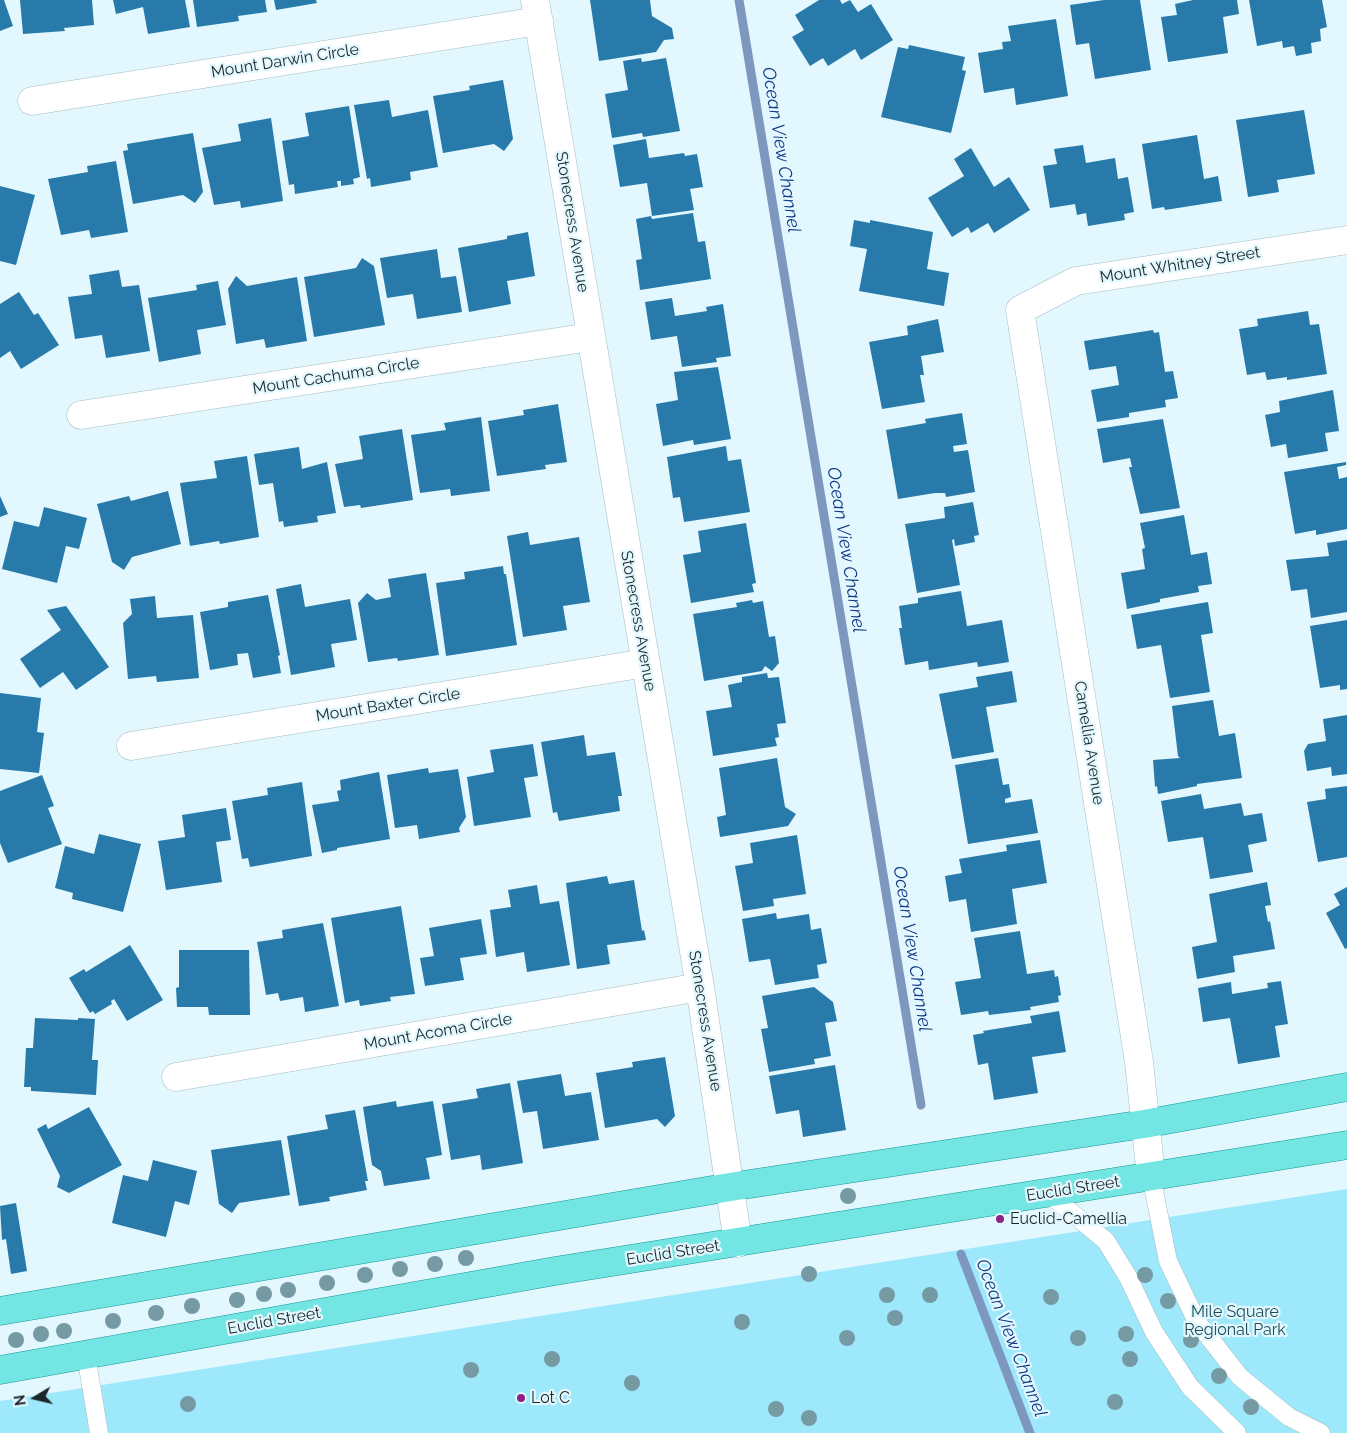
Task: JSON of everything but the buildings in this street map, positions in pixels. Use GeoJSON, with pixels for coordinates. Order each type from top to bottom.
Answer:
{"type":"FeatureCollection","features":[{"type":"Feature","properties":{"kind":"main road"},"geometry":{"type":"LineString","coordinates":[[0,1311],[730,1186],[1144,1124],[1347,1086]]}},
{"type":"Feature","properties":{"kind":"main road","name":"Euclid Street"},"geometry":{"type":"LineString","coordinates":[[0,1370],[555,1271],[1347,1145]]}},
{"type":"Feature","properties":{"kind":"street","name":"Mount Darwin Circle"},"geometry":{"type":"LineString","coordinates":[[32,101],[537,10]]}},
{"type":"Feature","properties":{"kind":"street","name":"Stonecress Avenue"},"geometry":{"type":"LineString","coordinates":[[537,10],[590,337],[700,987],[738,1243]]}},
{"type":"Feature","properties":{"kind":"street","name":"Mount Whitney Street"},"geometry":{"type":"LineString","coordinates":[[1020,310],[1076,281],[1347,240]]}},
{"type":"Feature","properties":{"kind":"street","name":"Camellia Avenue"},"geometry":{"type":"LineString","coordinates":[[1020,310],[1139,1062],[1144,1124],[1151,1176]]}},
{"type":"Feature","properties":{"kind":"street","name":"Mount Cachuma Circle"},"geometry":{"type":"LineString","coordinates":[[81,415],[590,337]]}},
{"type":"Feature","properties":{"kind":"street","name":"Mount Baxter Circle"},"geometry":{"type":"LineString","coordinates":[[131,746],[646,664]]}},
{"type":"Feature","properties":{"kind":"street","name":"Mount Acoma Circle"},"geometry":{"type":"LineString","coordinates":[[176,1077],[700,987]]}},
{"type":"Feature","properties":{"kind":"lane"},"geometry":{"type":"LineString","coordinates":[[1151,1176],[1168,1261],[1197,1322],[1240,1377],[1289,1417],[1320,1433]]}},
{"type":"Feature","properties":{"kind":"lane"},"geometry":{"type":"LineString","coordinates":[[1048,1193],[1106,1241],[1128,1276],[1154,1332],[1190,1387],[1237,1433]]}},
{"type":"Feature","properties":{"kind":"lane"},"geometry":{"type":"LineString","coordinates":[[86,1355],[100,1433]]}},
{"type":"Feature","properties":{"kind":"green space","name":"Mile Square Regional Park"},"geometry":{"type":"Polygon","coordinates":[[[1347,1189],[1347,1433],[0,1433],[0,1401],[1347,1189]]]}},
{"type":"Feature","properties":{"kind":"waterway","name":"Ocean View Channel"},"geometry":{"type":"LineString","coordinates":[[739,0],[921,1105]]}},
{"type":"Feature","properties":{"kind":"waterway","name":"Ocean View Channel"},"geometry":{"type":"LineString","coordinates":[[961,1254],[1030,1433]]}},
{"type":"Feature","properties":{"kind":"place","name":"Euclid-Camellia"},"geometry":{"type":"Point","coordinates":[1000,1219]}},
{"type":"Feature","properties":{"kind":"place","name":"Lot C"},"geometry":{"type":"Point","coordinates":[521,1398]}}]}
